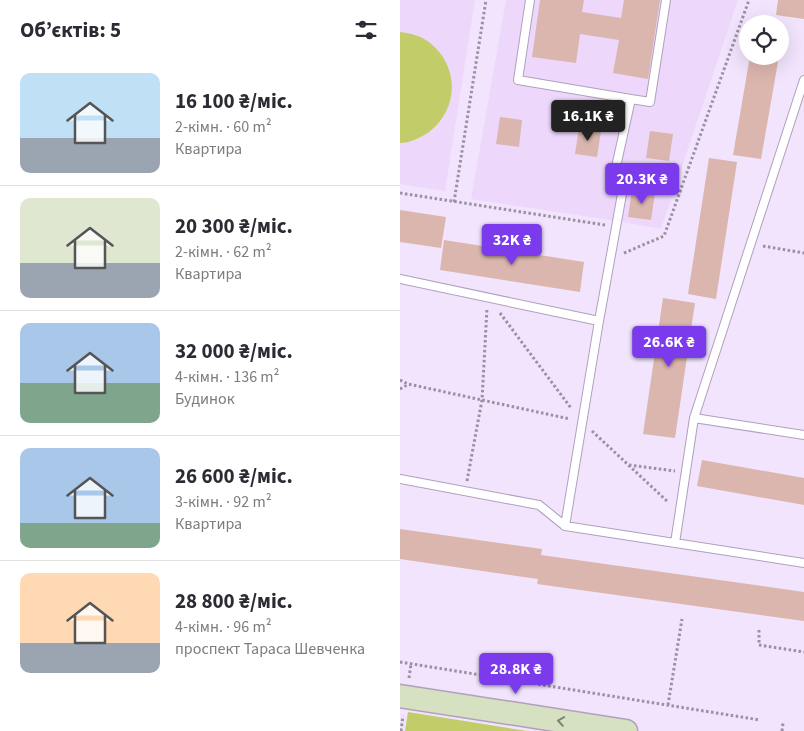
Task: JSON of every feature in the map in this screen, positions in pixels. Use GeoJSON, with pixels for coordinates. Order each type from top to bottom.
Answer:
{"type":"FeatureCollection","features":[{"type":"Feature","properties":{"kind":"main road"},"geometry":{"type":"LineString","coordinates":[[400,696],[626,731]]}},
{"type":"Feature","properties":{"kind":"lane"},"geometry":{"type":"LineString","coordinates":[[530,0],[518,80],[650,102],[666,0]]}},
{"type":"Feature","properties":{"kind":"lane"},"geometry":{"type":"LineString","coordinates":[[675,542],[694,418],[804,80]]}},
{"type":"Feature","properties":{"kind":"lane"},"geometry":{"type":"LineString","coordinates":[[565,526],[622,194],[614,176],[631,99]]}},
{"type":"Feature","properties":{"kind":"lane"},"geometry":{"type":"LineString","coordinates":[[400,279],[599,321]]}},
{"type":"Feature","properties":{"kind":"lane"},"geometry":{"type":"LineString","coordinates":[[694,418],[804,435]]}},
{"type":"Feature","properties":{"kind":"lane"},"geometry":{"type":"LineString","coordinates":[[400,479],[539,505],[565,526],[804,563]]}},
{"type":"Feature","properties":{"kind":"path"},"geometry":{"type":"LineString","coordinates":[[454,202],[486,0]]}},
{"type":"Feature","properties":{"kind":"path"},"geometry":{"type":"LineString","coordinates":[[610,259],[664,236],[749,0]]}},
{"type":"Feature","properties":{"kind":"path"},"geometry":{"type":"LineString","coordinates":[[400,193],[616,227]]}},
{"type":"Feature","properties":{"kind":"path"},"geometry":{"type":"LineString","coordinates":[[750,244],[804,253]]}},
{"type":"Feature","properties":{"kind":"path"},"geometry":{"type":"LineString","coordinates":[[466,491],[482,400],[488,298]]}},
{"type":"Feature","properties":{"kind":"path"},"geometry":{"type":"LineString","coordinates":[[488,298],[582,422],[680,512]]}},
{"type":"Feature","properties":{"kind":"path"},"geometry":{"type":"LineString","coordinates":[[400,380],[408,384],[582,422]]}},
{"type":"Feature","properties":{"kind":"path"},"geometry":{"type":"LineString","coordinates":[[400,390],[408,384]]}},
{"type":"Feature","properties":{"kind":"path"},"geometry":{"type":"LineString","coordinates":[[628,465],[686,473]]}},
{"type":"Feature","properties":{"kind":"path"},"geometry":{"type":"LineString","coordinates":[[668,705],[682,619]]}},
{"type":"Feature","properties":{"kind":"path"},"geometry":{"type":"LineString","coordinates":[[759,630],[760,645],[804,652]]}},
{"type":"Feature","properties":{"kind":"path"},"geometry":{"type":"LineString","coordinates":[[400,662],[760,720]]}},
{"type":"Feature","properties":{"kind":"path"},"geometry":{"type":"LineString","coordinates":[[782,731],[784,724]]}},
{"type":"Feature","properties":{"kind":"shaded area"},"geometry":{"type":"Polygon","coordinates":[[[400,0],[475,0],[445,191],[400,184],[400,0]]]}},
{"type":"Feature","properties":{"kind":"shaded area"},"geometry":{"type":"Polygon","coordinates":[[[506,0],[738,0],[661,229],[471,199],[506,0]]]}},
{"type":"Feature","properties":{"kind":"green space"},"geometry":{"type":"Polygon","coordinates":[[[400,32],[422,38],[439,52],[451,75],[452,87],[446,112],[439,123],[422,136],[404,143],[400,143],[400,32]]]}},
{"type":"Feature","properties":{"kind":"green space"},"geometry":{"type":"Polygon","coordinates":[[[408,712],[527,731],[405,731],[408,712]]]}},
{"type":"Feature","properties":{"kind":"building"},"geometry":{"type":"Polygon","coordinates":[[[540,0],[584,0],[582,12],[621,18],[624,0],[660,0],[648,79],[613,73],[619,40],[580,34],[576,63],[532,57],[540,0]]]}},
{"type":"Feature","properties":{"kind":"building"},"geometry":{"type":"Polygon","coordinates":[[[778,0],[804,0],[804,19],[789,17],[789,15],[776,15],[778,0]]]}},
{"type":"Feature","properties":{"kind":"building"},"geometry":{"type":"Polygon","coordinates":[[[748,65],[777,65],[761,159],[733,155],[748,65]]]}},
{"type":"Feature","properties":{"kind":"building"},"geometry":{"type":"Polygon","coordinates":[[[500,117],[522,120],[519,147],[496,144],[500,117]]]}},
{"type":"Feature","properties":{"kind":"building"},"geometry":{"type":"Polygon","coordinates":[[[579,127],[601,131],[597,157],[575,154],[579,127]]]}},
{"type":"Feature","properties":{"kind":"building"},"geometry":{"type":"Polygon","coordinates":[[[650,131],[673,134],[669,161],[646,158],[650,131]]]}},
{"type":"Feature","properties":{"kind":"building"},"geometry":{"type":"Polygon","coordinates":[[[709,158],[737,162],[716,299],[688,294],[709,158]]]}},
{"type":"Feature","properties":{"kind":"building"},"geometry":{"type":"Polygon","coordinates":[[[632,190],[655,193],[651,220],[628,217],[632,190]]]}},
{"type":"Feature","properties":{"kind":"building"},"geometry":{"type":"Polygon","coordinates":[[[400,210],[446,217],[441,248],[400,242],[400,210]]]}},
{"type":"Feature","properties":{"kind":"building"},"geometry":{"type":"Polygon","coordinates":[[[444,240],[584,262],[580,292],[440,270],[444,240]]]}},
{"type":"Feature","properties":{"kind":"building"},"geometry":{"type":"Polygon","coordinates":[[[663,298],[695,303],[675,438],[643,434],[663,298]]]}},
{"type":"Feature","properties":{"kind":"building"},"geometry":{"type":"Polygon","coordinates":[[[702,460],[804,478],[804,505],[697,486],[702,460]]]}},
{"type":"Feature","properties":{"kind":"building"},"geometry":{"type":"Polygon","coordinates":[[[400,529],[542,549],[541,555],[804,592],[804,621],[537,584],[538,579],[400,559],[400,529]]]}}]}
